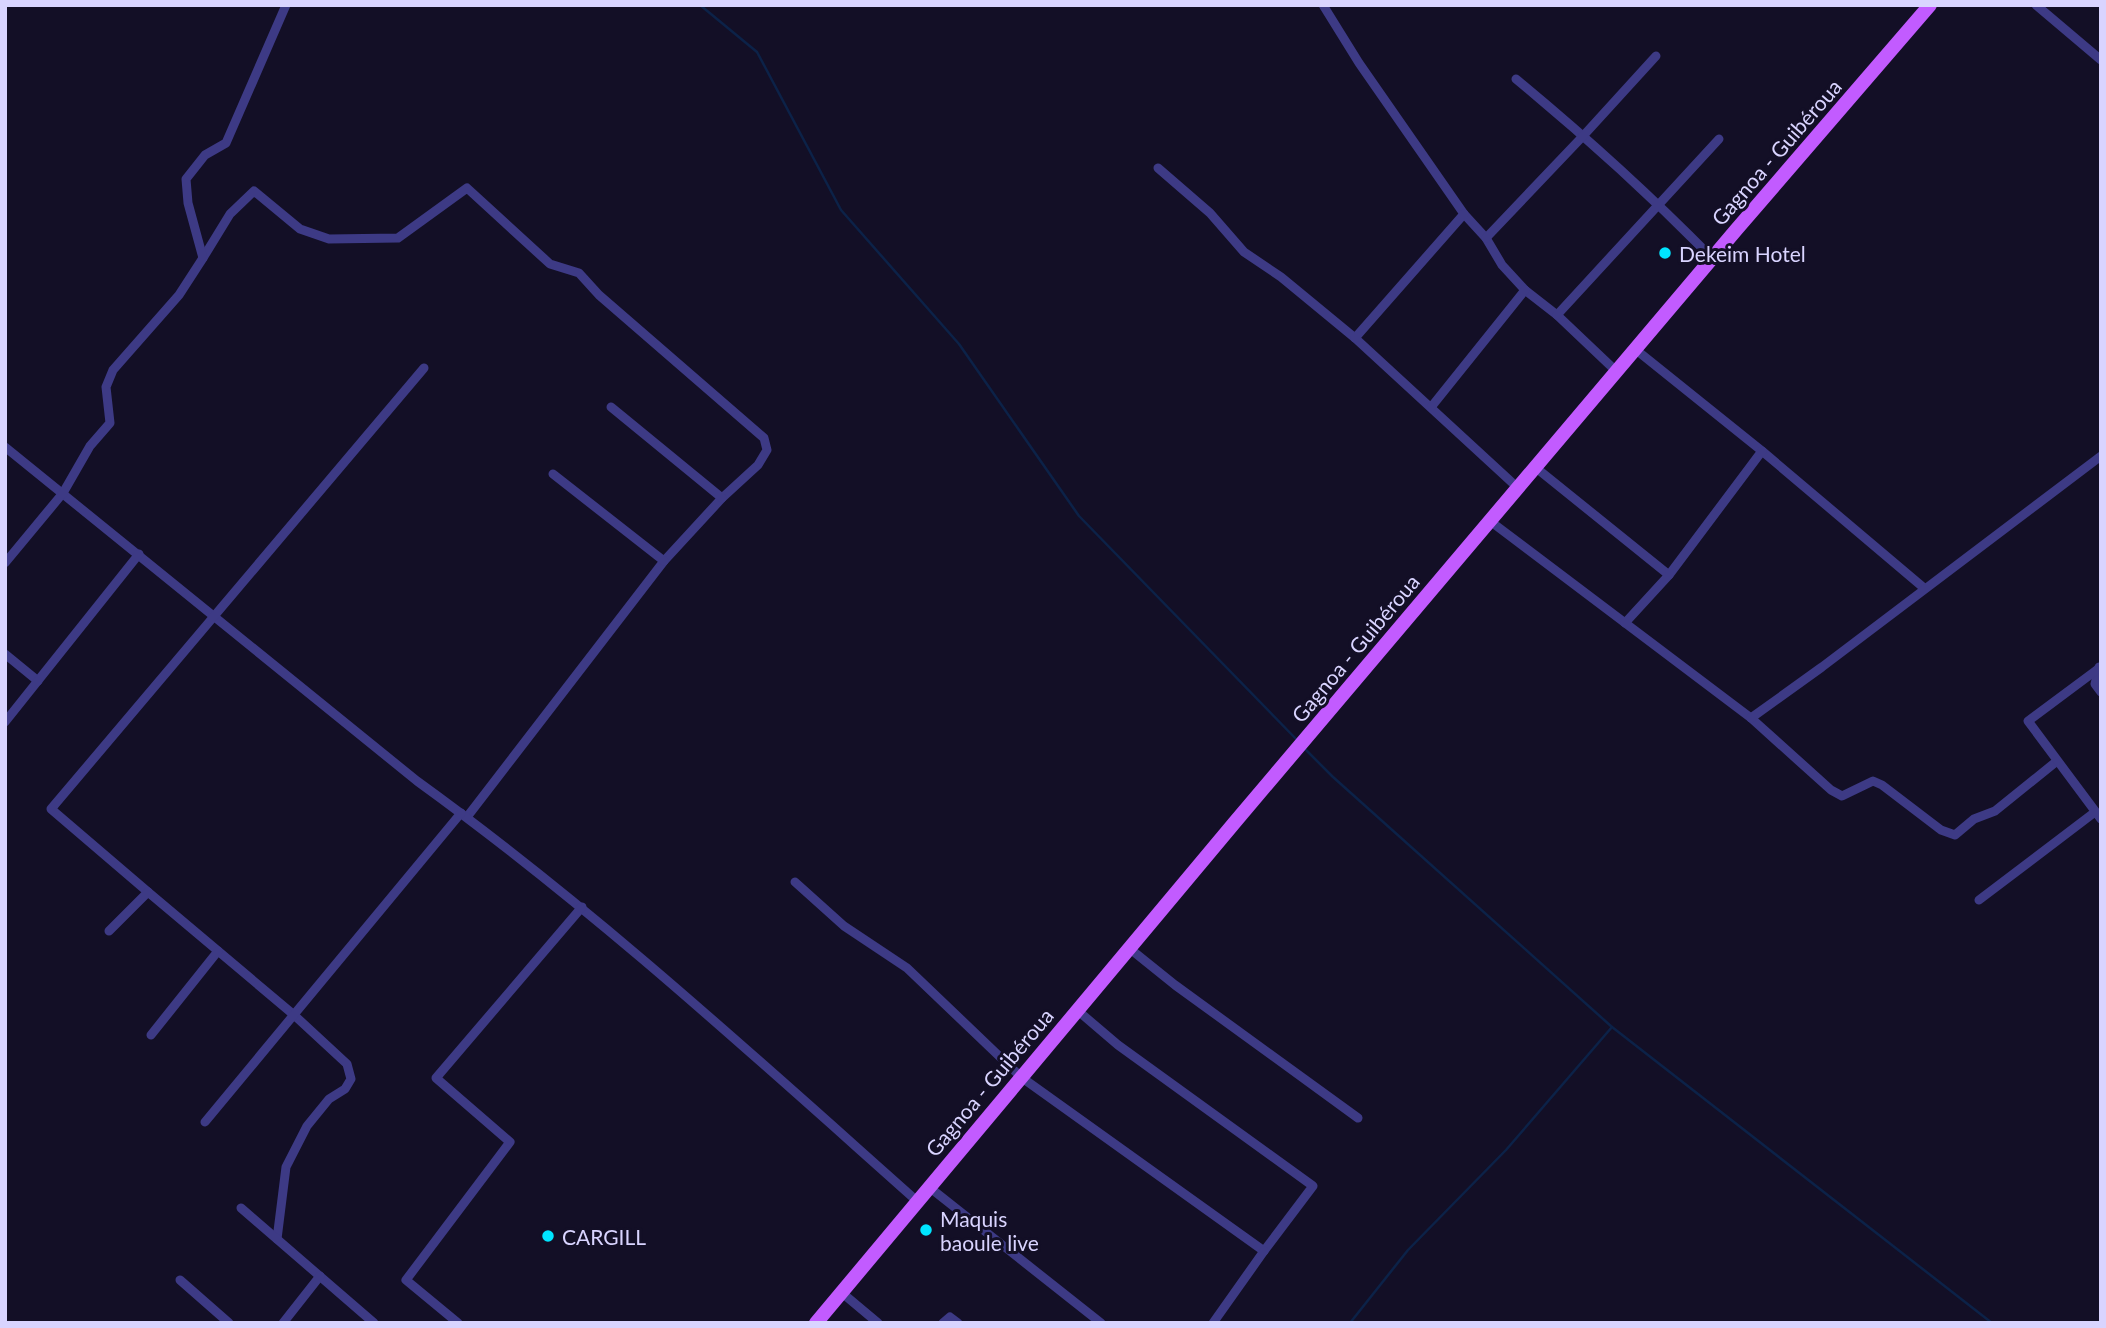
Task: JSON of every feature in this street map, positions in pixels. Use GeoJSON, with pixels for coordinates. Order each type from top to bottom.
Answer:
{"type":"FeatureCollection","features":[{"type":"Feature","properties":{"kind":"main road","name":"Gagnoa - Guibéroua"},"geometry":{"type":"LineString","coordinates":[[816,1323],[1616,371],[1930,5]]}},
{"type":"Feature","properties":{"kind":"street"},"geometry":{"type":"LineString","coordinates":[[203,258],[188,203],[186,179],[205,155],[226,143],[286,5]]}},
{"type":"Feature","properties":{"kind":"street"},"geometry":{"type":"LineString","coordinates":[[1323,5],[1359,63],[1464,214],[1486,237],[1502,265],[1525,290],[1558,315],[1616,371]]}},
{"type":"Feature","properties":{"kind":"street"},"geometry":{"type":"LineString","coordinates":[[2036,5],[2101,60]]}},
{"type":"Feature","properties":{"kind":"street"},"geometry":{"type":"LineString","coordinates":[[1486,237],[1656,56]]}},
{"type":"Feature","properties":{"kind":"street"},"geometry":{"type":"LineString","coordinates":[[1516,79],[1584,135],[1712,258]]}},
{"type":"Feature","properties":{"kind":"street"},"geometry":{"type":"LineString","coordinates":[[1558,315],[1719,139]]}},
{"type":"Feature","properties":{"kind":"street"},"geometry":{"type":"LineString","coordinates":[[1158,168],[1210,213],[1244,252],[1280,276],[1355,338],[1432,406],[1518,488]]}},
{"type":"Feature","properties":{"kind":"street"},"geometry":{"type":"LineString","coordinates":[[5,563],[63,493],[90,446],[110,423],[106,387],[113,370],[179,295],[230,214],[254,191],[300,229],[329,239],[398,238],[467,187],[550,264],[579,273],[598,295],[764,438],[767,450],[758,465],[722,498],[664,561],[464,815],[205,1122]]}},
{"type":"Feature","properties":{"kind":"street"},"geometry":{"type":"LineString","coordinates":[[1355,338],[1464,214]]}},
{"type":"Feature","properties":{"kind":"street"},"geometry":{"type":"LineString","coordinates":[[1432,406],[1525,290]]}},
{"type":"Feature","properties":{"kind":"street"},"geometry":{"type":"LineString","coordinates":[[1636,349],[1924,588]]}},
{"type":"Feature","properties":{"kind":"street"},"geometry":{"type":"LineString","coordinates":[[277,1239],[286,1167],[307,1126],[329,1099],[345,1089],[351,1079],[347,1064],[294,1015],[51,809],[424,368]]}},
{"type":"Feature","properties":{"kind":"street"},"geometry":{"type":"LineString","coordinates":[[611,407],[722,498]]}},
{"type":"Feature","properties":{"kind":"street"},"geometry":{"type":"LineString","coordinates":[[5,447],[417,781],[632,948],[917,1201]]}},
{"type":"Feature","properties":{"kind":"street"},"geometry":{"type":"LineString","coordinates":[[1625,623],[1669,575],[1762,451]]}},
{"type":"Feature","properties":{"kind":"street"},"geometry":{"type":"LineString","coordinates":[[1751,718],[2101,456]]}},
{"type":"Feature","properties":{"kind":"street"},"geometry":{"type":"LineString","coordinates":[[1535,467],[1669,575]]}},
{"type":"Feature","properties":{"kind":"street"},"geometry":{"type":"LineString","coordinates":[[553,474],[664,561]]}},
{"type":"Feature","properties":{"kind":"street"},"geometry":{"type":"LineString","coordinates":[[1490,521],[1751,718],[1831,790],[1842,796],[1873,782],[1881,785],[1941,830],[1955,835],[1974,819],[1995,811],[2057,761]]}},
{"type":"Feature","properties":{"kind":"street"},"geometry":{"type":"LineString","coordinates":[[5,722],[139,554]]}},
{"type":"Feature","properties":{"kind":"street"},"geometry":{"type":"LineString","coordinates":[[5,654],[38,681]]}},
{"type":"Feature","properties":{"kind":"street"},"geometry":{"type":"LineString","coordinates":[[2099,667],[2095,684],[2101,692]]}},
{"type":"Feature","properties":{"kind":"street"},"geometry":{"type":"LineString","coordinates":[[1979,901],[2098,815],[2028,721],[2099,667]]}},
{"type":"Feature","properties":{"kind":"street"},"geometry":{"type":"LineString","coordinates":[[795,882],[844,926],[907,968],[1021,1077],[1264,1251]]}},
{"type":"Feature","properties":{"kind":"street"},"geometry":{"type":"LineString","coordinates":[[109,931],[148,892]]}},
{"type":"Feature","properties":{"kind":"street"},"geometry":{"type":"LineString","coordinates":[[458,1323],[406,1280],[510,1142],[436,1078],[582,908]]}},
{"type":"Feature","properties":{"kind":"street"},"geometry":{"type":"LineString","coordinates":[[1129,948],[1358,1118]]}},
{"type":"Feature","properties":{"kind":"street"},"geometry":{"type":"LineString","coordinates":[[151,1035],[218,951]]}},
{"type":"Feature","properties":{"kind":"street"},"geometry":{"type":"LineString","coordinates":[[1077,1010],[1118,1045],[1313,1186],[1213,1323]]}},
{"type":"Feature","properties":{"kind":"street"},"geometry":{"type":"LineString","coordinates":[[929,1186],[1101,1323]]}},
{"type":"Feature","properties":{"kind":"street"},"geometry":{"type":"LineString","coordinates":[[241,1208],[374,1323]]}},
{"type":"Feature","properties":{"kind":"street"},"geometry":{"type":"LineString","coordinates":[[283,1323],[320,1276]]}},
{"type":"Feature","properties":{"kind":"street"},"geometry":{"type":"LineString","coordinates":[[180,1280],[229,1323]]}},
{"type":"Feature","properties":{"kind":"street"},"geometry":{"type":"LineString","coordinates":[[842,1292],[878,1323]]}},
{"type":"Feature","properties":{"kind":"street"},"geometry":{"type":"LineString","coordinates":[[943,1323],[950,1317],[958,1323]]}},
{"type":"Feature","properties":{"kind":"waterway"},"geometry":{"type":"LineString","coordinates":[[700,5],[757,52],[841,210],[959,344],[1079,516],[1298,741]]}},
{"type":"Feature","properties":{"kind":"waterway"},"geometry":{"type":"LineString","coordinates":[[1305,749],[1612,1027],[1992,1323]]}},
{"type":"Feature","properties":{"kind":"waterway"},"geometry":{"type":"LineString","coordinates":[[1350,1323],[1408,1250],[1506,1150],[1612,1027]]}},
{"type":"Feature","properties":{"kind":"place","name":"Dekeim Hotel"},"geometry":{"type":"Point","coordinates":[1665,253]}},
{"type":"Feature","properties":{"kind":"place","name":"Maquis baoule live"},"geometry":{"type":"Point","coordinates":[926,1230]}},
{"type":"Feature","properties":{"kind":"place","name":"CARGILL"},"geometry":{"type":"Point","coordinates":[548,1236]}}]}
